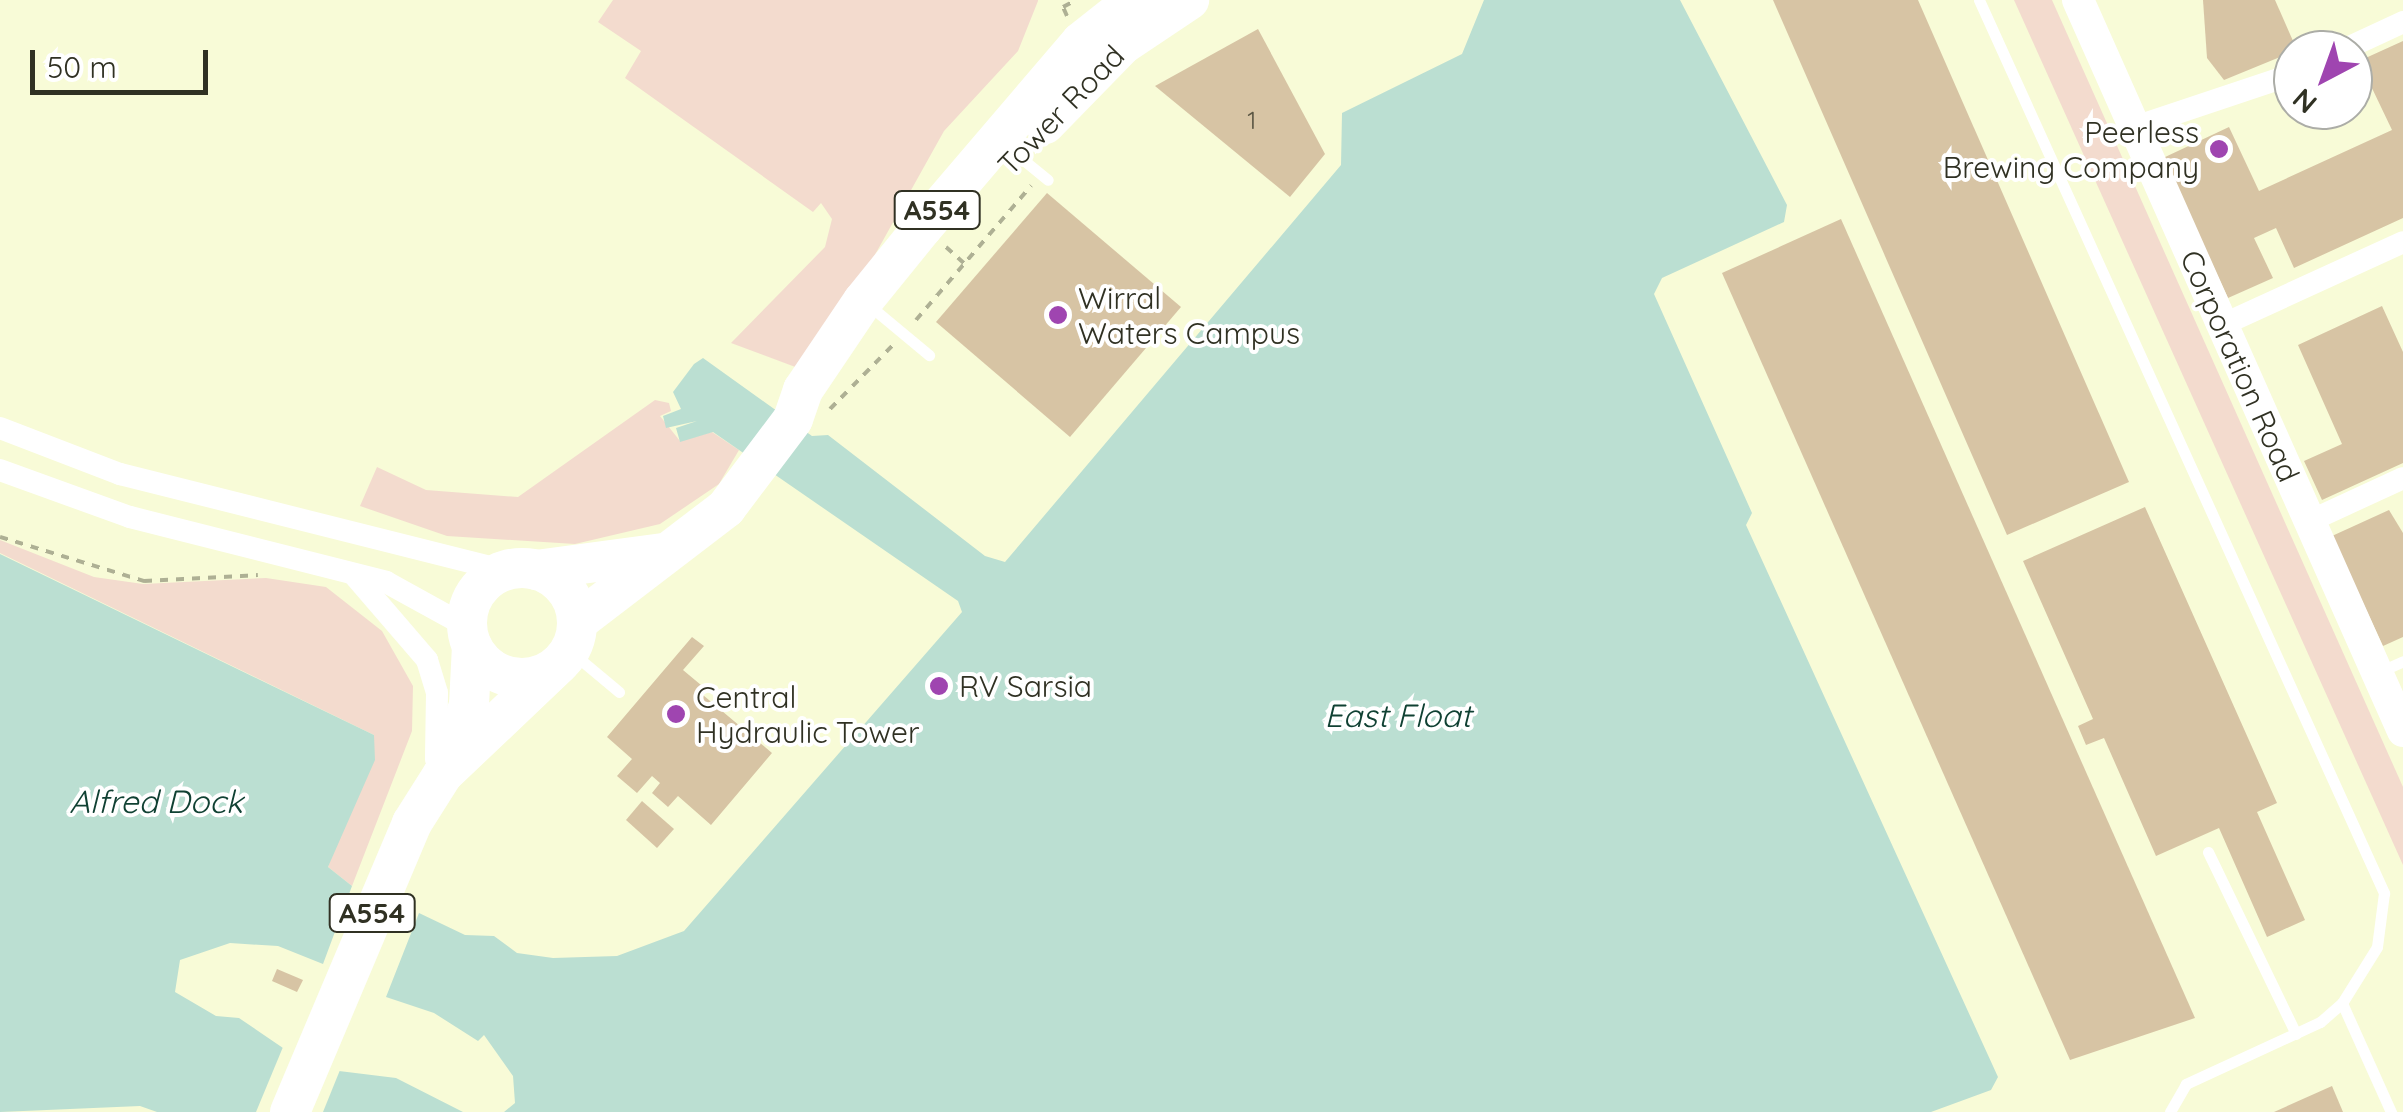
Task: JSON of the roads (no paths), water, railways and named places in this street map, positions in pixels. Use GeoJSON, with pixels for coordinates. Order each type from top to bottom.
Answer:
{"type":"FeatureCollection","features":[{"type":"Feature","properties":{"kind":"highway","name":"Tower Road"},"geometry":{"type":"LineString","coordinates":[[569,646],[663,553],[711,524],[804,420],[803,390],[888,321],[1015,159],[1115,16],[1190,0]]}},
{"type":"Feature","properties":{"kind":"highway","name":"Tower Road"},"geometry":{"type":"LineString","coordinates":[[520,571],[663,553]]}},
{"type":"Feature","properties":{"kind":"highway","name":"A554"},"geometry":{"type":"LineString","coordinates":[[290,1112],[394,856],[438,783],[468,705],[470,636],[477,593],[520,571]]}},
{"type":"Feature","properties":{"kind":"highway"},"geometry":{"type":"LineString","coordinates":[[520,571],[565,589],[569,646]]}},
{"type":"Feature","properties":{"kind":"highway","name":"A554"},"geometry":{"type":"LineString","coordinates":[[470,636],[510,677],[537,676],[569,646]]}},
{"type":"Feature","properties":{"kind":"highway","name":"A554"},"geometry":{"type":"LineString","coordinates":[[438,783],[569,646]]}},
{"type":"Feature","properties":{"kind":"main road","name":"Corporation Road"},"geometry":{"type":"LineString","coordinates":[[2078,0],[2310,521],[2390,667],[2403,730]]}},
{"type":"Feature","properties":{"kind":"street"},"geometry":{"type":"LineString","coordinates":[[2373,36],[2403,22]]}},
{"type":"Feature","properties":{"kind":"street"},"geometry":{"type":"LineString","coordinates":[[2132,128],[2273,81]]}},
{"type":"Feature","properties":{"kind":"street"},"geometry":{"type":"LineString","coordinates":[[2222,325],[2403,242]]}},
{"type":"Feature","properties":{"kind":"street"},"geometry":{"type":"LineString","coordinates":[[0,428],[120,474],[520,571]]}},
{"type":"Feature","properties":{"kind":"street"},"geometry":{"type":"LineString","coordinates":[[0,470],[130,517],[348,570],[439,606],[470,636]]}},
{"type":"Feature","properties":{"kind":"street"},"geometry":{"type":"LineString","coordinates":[[2310,521],[2403,478]]}},
{"type":"Feature","properties":{"kind":"street"},"geometry":{"type":"LineString","coordinates":[[348,570],[427,660],[438,724],[438,783]]}},
{"type":"Feature","properties":{"kind":"lane"},"geometry":{"type":"LineString","coordinates":[[1979,0],[2374,861],[2385,924],[2342,1003],[2296,1034],[2186,1084],[2170,1112]]}},
{"type":"Feature","properties":{"kind":"lane"},"geometry":{"type":"LineString","coordinates":[[1015,159],[1048,180]]}},
{"type":"Feature","properties":{"kind":"lane"},"geometry":{"type":"LineString","coordinates":[[888,321],[928,354]]}},
{"type":"Feature","properties":{"kind":"lane"},"geometry":{"type":"LineString","coordinates":[[569,646],[619,692]]}},
{"type":"Feature","properties":{"kind":"lane"},"geometry":{"type":"LineString","coordinates":[[2208,852],[2296,1034]]}},
{"type":"Feature","properties":{"kind":"lane"},"geometry":{"type":"LineString","coordinates":[[2342,1003],[2391,1112]]}},
{"type":"Feature","properties":{"kind":"water","name":"East Float"},"geometry":{"type":"Polygon","coordinates":[[[1484,0],[1680,0],[1787,205],[1784,222],[1662,278],[1654,294],[1752,513],[1746,525],[1998,1077],[1991,1090],[1931,1112],[504,1112],[515,1103],[513,1076],[484,1035],[478,1041],[434,1013],[386,997],[419,913],[465,935],[494,936],[517,953],[553,958],[617,956],[684,931],[962,612],[958,601],[713,432],[680,442],[676,428],[697,421],[666,428],[663,416],[681,409],[673,392],[694,364],[703,358],[812,436],[828,435],[985,556],[1005,562],[1341,165],[1342,113],[1462,54],[1484,0]]]}},
{"type":"Feature","properties":{"kind":"water","name":"Alfred Dock"},"geometry":{"type":"Polygon","coordinates":[[[0,554],[374,735],[375,760],[328,867],[352,886],[323,964],[278,946],[230,943],[180,960],[175,992],[216,1016],[239,1018],[283,1048],[339,1071],[396,1078],[463,1112],[157,1112],[140,1106],[0,1112],[0,554]]]}},
{"type":"Feature","properties":{"kind":"place","name":"Peerless Brewing Company"},"geometry":{"type":"Point","coordinates":[2219,149]}},
{"type":"Feature","properties":{"kind":"place","name":"Wirral Waters Campus"},"geometry":{"type":"Point","coordinates":[1058,315]}},
{"type":"Feature","properties":{"kind":"place","name":"RV Sarsia"},"geometry":{"type":"Point","coordinates":[939,686]}},
{"type":"Feature","properties":{"kind":"place","name":"Central Hydraulic Tower"},"geometry":{"type":"Point","coordinates":[676,714]}}]}
